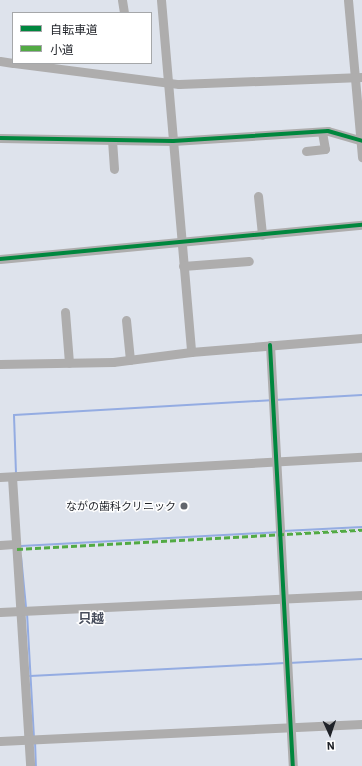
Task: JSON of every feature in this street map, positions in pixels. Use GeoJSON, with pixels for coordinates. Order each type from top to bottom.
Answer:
{"type":"FeatureCollection","features":[{"type":"Feature","properties":{"kind":"street"},"geometry":{"type":"LineString","coordinates":[[122,0],[124,12]]}},
{"type":"Feature","properties":{"kind":"street"},"geometry":{"type":"LineString","coordinates":[[161,0],[191,352]]}},
{"type":"Feature","properties":{"kind":"street"},"geometry":{"type":"LineString","coordinates":[[348,0],[357,53],[362,157]]}},
{"type":"Feature","properties":{"kind":"street"},"geometry":{"type":"LineString","coordinates":[[0,61],[12,63]]}},
{"type":"Feature","properties":{"kind":"street"},"geometry":{"type":"LineString","coordinates":[[21,64],[168,83],[214,84],[358,77]]}},
{"type":"Feature","properties":{"kind":"street"},"geometry":{"type":"LineString","coordinates":[[0,138],[173,141],[328,131],[361,141]]}},
{"type":"Feature","properties":{"kind":"street"},"geometry":{"type":"LineString","coordinates":[[306,151],[325,149],[322,132]]}},
{"type":"Feature","properties":{"kind":"street"},"geometry":{"type":"LineString","coordinates":[[112,140],[114,169]]}},
{"type":"Feature","properties":{"kind":"street"},"geometry":{"type":"LineString","coordinates":[[258,196],[262,235]]}},
{"type":"Feature","properties":{"kind":"street"},"geometry":{"type":"LineString","coordinates":[[0,259],[362,225]]}},
{"type":"Feature","properties":{"kind":"street"},"geometry":{"type":"LineString","coordinates":[[183,266],[249,261]]}},
{"type":"Feature","properties":{"kind":"street"},"geometry":{"type":"LineString","coordinates":[[65,312],[69,363]]}},
{"type":"Feature","properties":{"kind":"street"},"geometry":{"type":"LineString","coordinates":[[126,320],[130,360]]}},
{"type":"Feature","properties":{"kind":"street"},"geometry":{"type":"LineString","coordinates":[[0,364],[130,360],[191,352],[362,338]]}},
{"type":"Feature","properties":{"kind":"street"},"geometry":{"type":"LineString","coordinates":[[270,345],[293,766]]}},
{"type":"Feature","properties":{"kind":"street"},"geometry":{"type":"LineString","coordinates":[[0,477],[12,478],[362,457]]}},
{"type":"Feature","properties":{"kind":"street"},"geometry":{"type":"LineString","coordinates":[[12,478],[22,611],[30,766]]}},
{"type":"Feature","properties":{"kind":"street"},"geometry":{"type":"LineString","coordinates":[[0,545],[16,544]]}},
{"type":"Feature","properties":{"kind":"street"},"geometry":{"type":"LineString","coordinates":[[0,612],[362,595]]}},
{"type":"Feature","properties":{"kind":"street"},"geometry":{"type":"LineString","coordinates":[[0,741],[29,741],[362,724]]}},
{"type":"Feature","properties":{"kind":"waterway"},"geometry":{"type":"LineString","coordinates":[[275,400],[362,395]]}},
{"type":"Feature","properties":{"kind":"waterway"},"geometry":{"type":"LineString","coordinates":[[16,473],[14,415],[271,400]]}},
{"type":"Feature","properties":{"kind":"waterway"},"geometry":{"type":"LineString","coordinates":[[283,531],[362,527]]}},
{"type":"Feature","properties":{"kind":"waterway"},"geometry":{"type":"LineString","coordinates":[[21,546],[277,532]]}},
{"type":"Feature","properties":{"kind":"waterway"},"geometry":{"type":"LineString","coordinates":[[21,556],[26,607]]}},
{"type":"Feature","properties":{"kind":"waterway"},"geometry":{"type":"LineString","coordinates":[[27,613],[34,737]]}},
{"type":"Feature","properties":{"kind":"waterway"},"geometry":{"type":"LineString","coordinates":[[289,663],[362,659]]}},
{"type":"Feature","properties":{"kind":"waterway"},"geometry":{"type":"LineString","coordinates":[[30,676],[285,663]]}},
{"type":"Feature","properties":{"kind":"waterway"},"geometry":{"type":"LineString","coordinates":[[35,741],[36,766]]}},
{"type":"Feature","properties":{"kind":"marked path"},"geometry":{"type":"LineString","coordinates":[[17,549],[362,530]]}},
{"type":"Feature","properties":{"kind":"cycle path"},"geometry":{"type":"LineString","coordinates":[[0,138],[173,141],[328,131],[362,141]]}},
{"type":"Feature","properties":{"kind":"cycle path"},"geometry":{"type":"LineString","coordinates":[[0,259],[362,225]]}},
{"type":"Feature","properties":{"kind":"cycle path"},"geometry":{"type":"LineString","coordinates":[[270,345],[293,766]]}},
{"type":"Feature","properties":{"kind":"place","name":"ながの歯科クリニック"},"geometry":{"type":"Point","coordinates":[184,506]}},
{"type":"Feature","properties":{"kind":"district","name":"只越"},"geometry":{"type":"Point","coordinates":[91,619]}}]}
